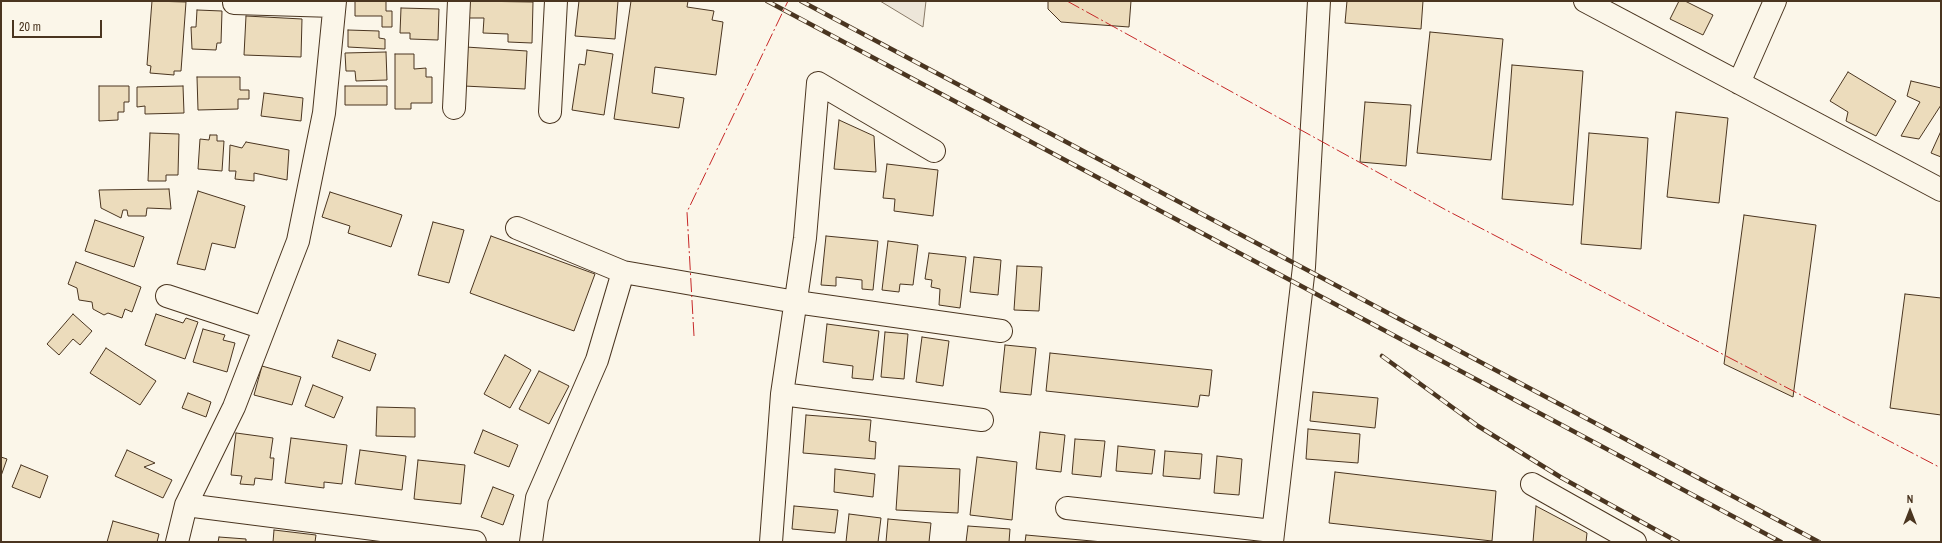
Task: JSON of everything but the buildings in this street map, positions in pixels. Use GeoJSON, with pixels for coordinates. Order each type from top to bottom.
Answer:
{"type":"FeatureCollection","features":[{"type":"Feature","properties":{"kind":"street"},"geometry":{"type":"LineString","coordinates":[[177,542],[186,505],[234,407],[298,241],[324,113],[335,3],[234,3],[234,1]]}},
{"type":"Feature","properties":{"kind":"street"},"geometry":{"type":"LineString","coordinates":[[454,108],[459,1]]}},
{"type":"Feature","properties":{"kind":"street"},"geometry":{"type":"LineString","coordinates":[[550,112],[556,1]]}},
{"type":"Feature","properties":{"kind":"street"},"geometry":{"type":"LineString","coordinates":[[1067,508],[1273,536],[1304,267],[1319,1]]}},
{"type":"Feature","properties":{"kind":"street"},"geometry":{"type":"LineString","coordinates":[[1584,1],[1941,190]]}},
{"type":"Feature","properties":{"kind":"street"},"geometry":{"type":"LineString","coordinates":[[1739,83],[1775,1]]}},
{"type":"Feature","properties":{"kind":"street"},"geometry":{"type":"LineString","coordinates":[[771,542],[782,394],[805,238],[818,83],[934,150]]}},
{"type":"Feature","properties":{"kind":"street"},"geometry":{"type":"LineString","coordinates":[[517,228],[623,272],[796,302],[1001,331]]}},
{"type":"Feature","properties":{"kind":"street"},"geometry":{"type":"LineString","coordinates":[[531,542],[537,498],[597,360],[623,272]]}},
{"type":"Feature","properties":{"kind":"street"},"geometry":{"type":"LineString","coordinates":[[167,296],[264,328]]}},
{"type":"Feature","properties":{"kind":"street"},"geometry":{"type":"LineString","coordinates":[[782,394],[982,420]]}},
{"type":"Feature","properties":{"kind":"street"},"geometry":{"type":"LineString","coordinates":[[1532,484],[1635,542]]}},
{"type":"Feature","properties":{"kind":"street"},"geometry":{"type":"LineString","coordinates":[[186,505],[473,542]]}},
{"type":"Feature","properties":{"kind":"shaded area"},"geometry":{"type":"Polygon","coordinates":[[[880,1],[926,1],[923,27],[880,1]]]}},
{"type":"Feature","properties":{"kind":"railway"},"geometry":{"type":"LineString","coordinates":[[767,1],[1781,542]]}},
{"type":"Feature","properties":{"kind":"railway"},"geometry":{"type":"LineString","coordinates":[[801,1],[1819,542]]}},
{"type":"Feature","properties":{"kind":"railway"},"geometry":{"type":"LineString","coordinates":[[1382,356],[1478,426],[1562,478],[1678,542]]}},
{"type":"Feature","properties":{"kind":"power"},"geometry":{"type":"LineString","coordinates":[[694,336],[687,212],[788,1]]}},
{"type":"Feature","properties":{"kind":"power"},"geometry":{"type":"LineString","coordinates":[[1067,1],[1446,210],[1941,468]]}}]}
